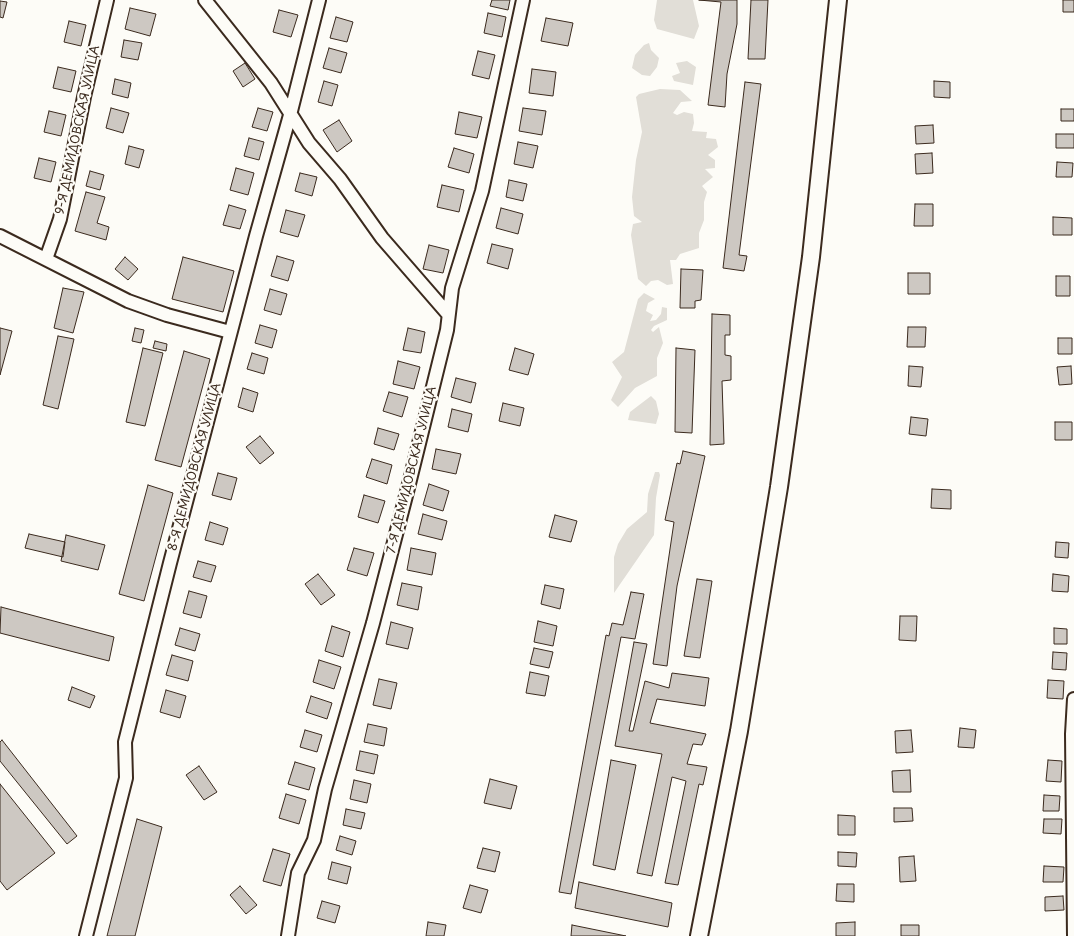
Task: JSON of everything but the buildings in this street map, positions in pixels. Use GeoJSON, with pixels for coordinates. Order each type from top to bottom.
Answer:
{"type":"FeatureCollection","features":[{"type":"Feature","properties":{"kind":"main road"},"geometry":{"type":"LineString","coordinates":[[699,936],[739,731],[779,487],[811,257],[838,0]]}},
{"type":"Feature","properties":{"kind":"street","name":"9-Я ДЕМИДОВСКАЯ УЛИЦА"},"geometry":{"type":"LineString","coordinates":[[46,259],[60,219],[84,97],[107,0]]}},
{"type":"Feature","properties":{"kind":"street"},"geometry":{"type":"LineString","coordinates":[[205,0],[271,83],[309,143],[340,179],[382,238],[448,314]]}},
{"type":"Feature","properties":{"kind":"street","name":"8-Я ДЕМИДОВСКАЯ УЛИЦА"},"geometry":{"type":"LineString","coordinates":[[86,936],[126,778],[125,742],[230,332],[290,115],[319,0]]}},
{"type":"Feature","properties":{"kind":"street","name":"7-Я ДЕМИДОВСКАЯ УЛИЦА"},"geometry":{"type":"LineString","coordinates":[[288,936],[298,873],[314,840],[325,789],[373,623],[444,340],[452,288],[482,191],[523,0]]}},
{"type":"Feature","properties":{"kind":"street"},"geometry":{"type":"LineString","coordinates":[[0,236],[128,301],[167,315],[230,332]]}},
{"type":"Feature","properties":{"kind":"street"},"geometry":{"type":"LineString","coordinates":[[1074,699],[1072,734],[1074,936]]}},
{"type":"Feature","properties":{"kind":"shaded area"},"geometry":{"type":"Polygon","coordinates":[[[657,0],[693,0],[699,26],[694,39],[657,29],[654,20],[657,0]]]}},
{"type":"Feature","properties":{"kind":"shaded area"},"geometry":{"type":"Polygon","coordinates":[[[649,43],[651,50],[659,58],[657,67],[650,76],[642,75],[632,68],[635,55],[644,45],[649,43]]]}},
{"type":"Feature","properties":{"kind":"shaded area"},"geometry":{"type":"Polygon","coordinates":[[[687,61],[696,67],[693,85],[674,81],[672,76],[680,73],[676,63],[687,61]]]}},
{"type":"Feature","properties":{"kind":"shaded area"},"geometry":{"type":"Polygon","coordinates":[[[660,89],[680,90],[692,101],[681,102],[673,113],[677,115],[684,112],[693,114],[694,123],[692,131],[707,132],[706,138],[716,139],[718,147],[708,155],[715,160],[715,168],[705,169],[713,177],[702,186],[707,192],[704,202],[704,220],[699,233],[699,248],[680,254],[676,260],[670,260],[673,284],[667,285],[658,280],[651,281],[646,286],[638,279],[631,235],[633,224],[642,222],[634,216],[632,197],[636,160],[642,132],[636,97],[639,94],[660,89]]]}},
{"type":"Feature","properties":{"kind":"shaded area"},"geometry":{"type":"Polygon","coordinates":[[[644,293],[655,299],[648,303],[646,311],[653,315],[650,321],[656,320],[661,314],[662,307],[667,308],[667,320],[654,326],[651,330],[653,332],[659,327],[663,343],[657,358],[657,376],[635,388],[618,407],[611,400],[622,377],[612,362],[624,352],[638,299],[644,293]]]}},
{"type":"Feature","properties":{"kind":"shaded area"},"geometry":{"type":"Polygon","coordinates":[[[651,396],[656,401],[659,414],[656,424],[628,420],[630,412],[651,396]]]}},
{"type":"Feature","properties":{"kind":"shaded area"},"geometry":{"type":"Polygon","coordinates":[[[655,472],[659,472],[660,475],[656,498],[654,535],[614,593],[614,557],[618,544],[627,529],[647,512],[648,494],[655,472]]]}}]}
